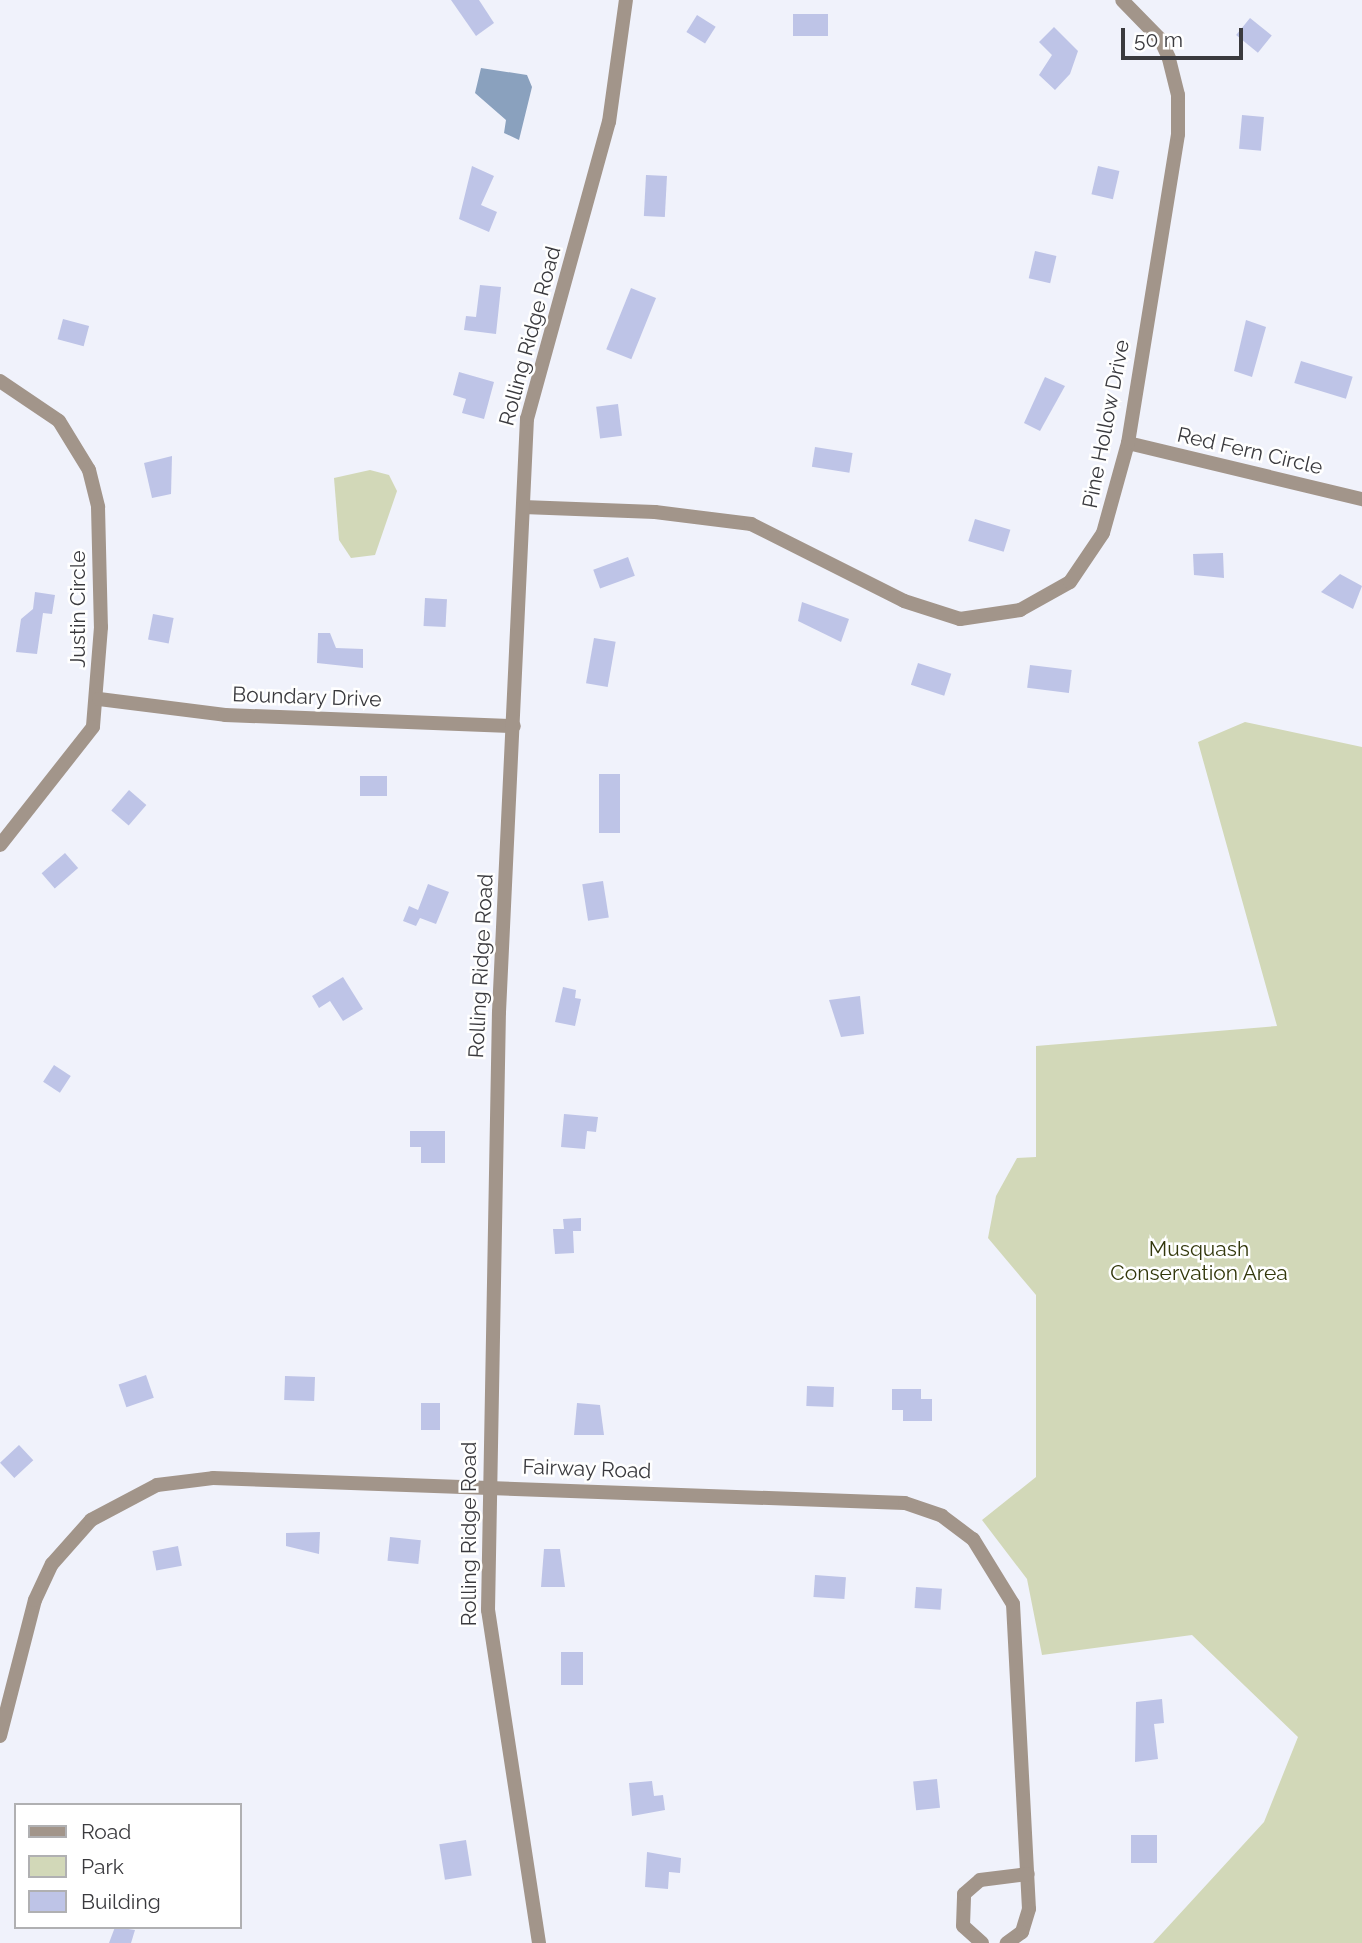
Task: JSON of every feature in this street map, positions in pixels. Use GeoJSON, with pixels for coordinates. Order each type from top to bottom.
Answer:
{"type":"FeatureCollection","features":[{"type":"Feature","properties":{"kind":"street","name":"Rolling Ridge Road"},"geometry":{"type":"LineString","coordinates":[[539,1943],[495,1678],[488,1610],[498,1020],[527,419],[609,122],[626,0]]}},
{"type":"Feature","properties":{"kind":"street","name":"Pine Hollow Drive"},"geometry":{"type":"LineString","coordinates":[[523,507],[655,512],[751,524],[904,601],[980,619],[1038,603],[1084,568],[1110,515],[1128,443],[1178,95],[1160,39],[1122,0]]}},
{"type":"Feature","properties":{"kind":"street","name":"Justin Circle"},"geometry":{"type":"LineString","coordinates":[[0,381],[59,421],[82,452],[95,488],[99,699],[79,752],[0,845]]}},
{"type":"Feature","properties":{"kind":"street","name":"Red Fern Circle"},"geometry":{"type":"LineString","coordinates":[[1128,443],[1362,499]]}},
{"type":"Feature","properties":{"kind":"street","name":"Boundary Drive"},"geometry":{"type":"LineString","coordinates":[[99,699],[225,715],[514,726]]}},
{"type":"Feature","properties":{"kind":"street","name":"Fairway Road"},"geometry":{"type":"LineString","coordinates":[[0,1736],[35,1600],[52,1564],[91,1520],[124,1500],[194,1478],[886,1500],[925,1508],[959,1527],[987,1553],[1013,1604],[1028,1874],[1028,1921],[1007,1943]]}},
{"type":"Feature","properties":{"kind":"street"},"geometry":{"type":"LineString","coordinates":[[982,1943],[963,1926],[964,1894],[980,1880],[1028,1874]]}},
{"type":"Feature","properties":{"kind":"green space"},"geometry":{"type":"Polygon","coordinates":[[[370,470],[389,475],[397,491],[375,555],[351,558],[339,540],[334,478],[370,470]]]}},
{"type":"Feature","properties":{"kind":"green space","name":"Musquash Conservation Area"},"geometry":{"type":"Polygon","coordinates":[[[1245,722],[1362,747],[1362,1943],[1153,1943],[1264,1822],[1298,1737],[1192,1635],[1042,1655],[1027,1579],[982,1520],[1036,1477],[1036,1295],[988,1238],[996,1196],[1017,1158],[1036,1157],[1036,1046],[1277,1026],[1198,742],[1245,722]]]}},
{"type":"Feature","properties":{"kind":"water"},"geometry":{"type":"Polygon","coordinates":[[[481,68],[527,75],[532,87],[519,140],[504,133],[506,120],[475,93],[481,68]]]}},
{"type":"Feature","properties":{"kind":"building"},"geometry":{"type":"Polygon","coordinates":[[[451,0],[479,0],[494,23],[476,36],[451,0]]]}},
{"type":"Feature","properties":{"kind":"building"},"geometry":{"type":"Polygon","coordinates":[[[793,14],[828,14],[828,36],[793,36],[793,14]]]}},
{"type":"Feature","properties":{"kind":"building"},"geometry":{"type":"Polygon","coordinates":[[[697,15],[716,27],[705,44],[686,32],[697,15]]]}},
{"type":"Feature","properties":{"kind":"building"},"geometry":{"type":"Polygon","coordinates":[[[1250,18],[1272,36],[1258,53],[1236,35],[1250,18]]]}},
{"type":"Feature","properties":{"kind":"building"},"geometry":{"type":"Polygon","coordinates":[[[1054,27],[1078,51],[1070,74],[1055,90],[1039,75],[1052,55],[1039,42],[1054,27]]]}},
{"type":"Feature","properties":{"kind":"building"},"geometry":{"type":"Polygon","coordinates":[[[1242,115],[1264,117],[1261,151],[1239,149],[1242,115]]]}},
{"type":"Feature","properties":{"kind":"building"},"geometry":{"type":"Polygon","coordinates":[[[472,166],[494,176],[481,205],[497,212],[489,232],[459,219],[472,166]]]}},
{"type":"Feature","properties":{"kind":"building"},"geometry":{"type":"Polygon","coordinates":[[[1098,166],[1119,171],[1113,199],[1091,194],[1098,166]]]}},
{"type":"Feature","properties":{"kind":"building"},"geometry":{"type":"Polygon","coordinates":[[[646,175],[667,176],[665,217],[644,216],[646,175]]]}},
{"type":"Feature","properties":{"kind":"building"},"geometry":{"type":"Polygon","coordinates":[[[1035,251],[1056,256],[1050,283],[1029,278],[1035,251]]]}},
{"type":"Feature","properties":{"kind":"building"},"geometry":{"type":"Polygon","coordinates":[[[480,285],[501,287],[496,334],[464,330],[466,316],[476,317],[480,285]]]}},
{"type":"Feature","properties":{"kind":"building"},"geometry":{"type":"Polygon","coordinates":[[[631,288],[656,298],[631,359],[606,349],[631,288]]]}},
{"type":"Feature","properties":{"kind":"building"},"geometry":{"type":"Polygon","coordinates":[[[63,319],[89,326],[84,346],[58,339],[63,319]]]}},
{"type":"Feature","properties":{"kind":"building"},"geometry":{"type":"Polygon","coordinates":[[[1246,320],[1266,327],[1252,377],[1234,371],[1246,320]]]}},
{"type":"Feature","properties":{"kind":"building"},"geometry":{"type":"Polygon","coordinates":[[[1301,361],[1353,377],[1346,399],[1294,383],[1301,361]]]}},
{"type":"Feature","properties":{"kind":"building"},"geometry":{"type":"Polygon","coordinates":[[[459,372],[494,382],[484,419],[462,413],[466,399],[453,395],[459,372]]]}},
{"type":"Feature","properties":{"kind":"building"},"geometry":{"type":"Polygon","coordinates":[[[1045,377],[1065,386],[1040,431],[1024,423],[1045,377]]]}},
{"type":"Feature","properties":{"kind":"building"},"geometry":{"type":"Polygon","coordinates":[[[618,404],[622,436],[600,438],[596,407],[618,404]]]}},
{"type":"Feature","properties":{"kind":"building"},"geometry":{"type":"Polygon","coordinates":[[[815,447],[853,453],[849,473],[812,467],[815,447]]]}},
{"type":"Feature","properties":{"kind":"building"},"geometry":{"type":"Polygon","coordinates":[[[172,456],[171,494],[152,498],[144,463],[172,456]]]}},
{"type":"Feature","properties":{"kind":"building"},"geometry":{"type":"Polygon","coordinates":[[[975,519],[1010,530],[1004,552],[968,541],[975,519]]]}},
{"type":"Feature","properties":{"kind":"building"},"geometry":{"type":"Polygon","coordinates":[[[1223,553],[1224,578],[1194,575],[1193,554],[1223,553]]]}},
{"type":"Feature","properties":{"kind":"building"},"geometry":{"type":"Polygon","coordinates":[[[628,557],[635,576],[600,588],[593,570],[628,557]]]}},
{"type":"Feature","properties":{"kind":"building"},"geometry":{"type":"Polygon","coordinates":[[[1340,574],[1362,586],[1353,609],[1321,592],[1340,574]]]}},
{"type":"Feature","properties":{"kind":"building"},"geometry":{"type":"Polygon","coordinates":[[[35,592],[55,595],[52,614],[43,613],[37,654],[16,652],[21,619],[33,609],[35,592]]]}},
{"type":"Feature","properties":{"kind":"building"},"geometry":{"type":"Polygon","coordinates":[[[425,598],[447,599],[446,627],[424,626],[425,598]]]}},
{"type":"Feature","properties":{"kind":"building"},"geometry":{"type":"Polygon","coordinates":[[[802,602],[849,619],[841,642],[798,621],[802,602]]]}},
{"type":"Feature","properties":{"kind":"building"},"geometry":{"type":"Polygon","coordinates":[[[153,614],[174,618],[169,644],[148,640],[153,614]]]}},
{"type":"Feature","properties":{"kind":"building"},"geometry":{"type":"Polygon","coordinates":[[[318,633],[330,633],[336,648],[363,649],[363,668],[317,663],[318,633]]]}},
{"type":"Feature","properties":{"kind":"building"},"geometry":{"type":"Polygon","coordinates":[[[594,638],[616,642],[608,687],[586,683],[594,638]]]}},
{"type":"Feature","properties":{"kind":"building"},"geometry":{"type":"Polygon","coordinates":[[[918,663],[951,674],[944,696],[911,685],[918,663]]]}},
{"type":"Feature","properties":{"kind":"building"},"geometry":{"type":"Polygon","coordinates":[[[1030,665],[1072,670],[1069,693],[1027,688],[1030,665]]]}},
{"type":"Feature","properties":{"kind":"building"},"geometry":{"type":"Polygon","coordinates":[[[599,774],[620,774],[620,833],[599,833],[599,774]]]}},
{"type":"Feature","properties":{"kind":"building"},"geometry":{"type":"Polygon","coordinates":[[[360,776],[387,776],[387,796],[360,796],[360,776]]]}},
{"type":"Feature","properties":{"kind":"building"},"geometry":{"type":"Polygon","coordinates":[[[129,790],[146,805],[129,825],[111,810],[129,790]]]}},
{"type":"Feature","properties":{"kind":"building"},"geometry":{"type":"Polygon","coordinates":[[[65,853],[78,868],[55,888],[42,873],[65,853]]]}},
{"type":"Feature","properties":{"kind":"building"},"geometry":{"type":"Polygon","coordinates":[[[603,881],[609,918],[588,921],[582,884],[603,881]]]}},
{"type":"Feature","properties":{"kind":"building"},"geometry":{"type":"Polygon","coordinates":[[[428,884],[449,892],[436,924],[420,918],[416,926],[403,921],[409,906],[418,910],[428,884]]]}},
{"type":"Feature","properties":{"kind":"building"},"geometry":{"type":"Polygon","coordinates":[[[343,977],[363,1009],[343,1021],[330,1001],[319,1008],[312,996],[343,977]]]}},
{"type":"Feature","properties":{"kind":"building"},"geometry":{"type":"Polygon","coordinates":[[[563,987],[576,990],[575,998],[581,999],[575,1026],[555,1022],[563,987]]]}},
{"type":"Feature","properties":{"kind":"building"},"geometry":{"type":"Polygon","coordinates":[[[860,996],[864,1034],[841,1037],[829,1000],[860,996]]]}},
{"type":"Feature","properties":{"kind":"building"},"geometry":{"type":"Polygon","coordinates":[[[54,1065],[71,1076],[60,1093],[43,1082],[54,1065]]]}},
{"type":"Feature","properties":{"kind":"building"},"geometry":{"type":"Polygon","coordinates":[[[564,1114],[598,1117],[596,1132],[587,1131],[585,1149],[561,1147],[564,1114]]]}},
{"type":"Feature","properties":{"kind":"building"},"geometry":{"type":"Polygon","coordinates":[[[410,1131],[445,1131],[445,1163],[421,1163],[421,1147],[410,1147],[410,1131]]]}},
{"type":"Feature","properties":{"kind":"building"},"geometry":{"type":"Polygon","coordinates":[[[581,1218],[581,1231],[573,1231],[574,1253],[555,1254],[553,1229],[564,1229],[563,1219],[581,1218]]]}},
{"type":"Feature","properties":{"kind":"building"},"geometry":{"type":"Polygon","coordinates":[[[146,1375],[154,1398],[126,1407],[119,1384],[146,1375]]]}},
{"type":"Feature","properties":{"kind":"building"},"geometry":{"type":"Polygon","coordinates":[[[285,1376],[315,1377],[314,1401],[284,1400],[285,1376]]]}},
{"type":"Feature","properties":{"kind":"building"},"geometry":{"type":"Polygon","coordinates":[[[807,1386],[834,1387],[833,1407],[806,1406],[807,1386]]]}},
{"type":"Feature","properties":{"kind":"building"},"geometry":{"type":"Polygon","coordinates":[[[892,1389],[921,1389],[921,1399],[932,1399],[932,1421],[903,1421],[903,1410],[892,1410],[892,1389]]]}},
{"type":"Feature","properties":{"kind":"building"},"geometry":{"type":"Polygon","coordinates":[[[421,1403],[440,1403],[440,1430],[421,1430],[421,1403]]]}},
{"type":"Feature","properties":{"kind":"building"},"geometry":{"type":"Polygon","coordinates":[[[577,1403],[600,1405],[604,1435],[574,1435],[577,1403]]]}},
{"type":"Feature","properties":{"kind":"building"},"geometry":{"type":"Polygon","coordinates":[[[19,1445],[33,1460],[14,1478],[0,1463],[19,1445]]]}},
{"type":"Feature","properties":{"kind":"building"},"geometry":{"type":"Polygon","coordinates":[[[320,1532],[319,1554],[286,1546],[286,1533],[320,1532]]]}},
{"type":"Feature","properties":{"kind":"building"},"geometry":{"type":"Polygon","coordinates":[[[390,1537],[421,1540],[418,1564],[387,1561],[390,1537]]]}},
{"type":"Feature","properties":{"kind":"building"},"geometry":{"type":"Polygon","coordinates":[[[178,1546],[182,1566],[156,1571],[152,1551],[178,1546]]]}},
{"type":"Feature","properties":{"kind":"building"},"geometry":{"type":"Polygon","coordinates":[[[544,1549],[560,1549],[565,1587],[541,1587],[544,1549]]]}},
{"type":"Feature","properties":{"kind":"building"},"geometry":{"type":"Polygon","coordinates":[[[815,1575],[846,1577],[844,1599],[813,1597],[815,1575]]]}},
{"type":"Feature","properties":{"kind":"building"},"geometry":{"type":"Polygon","coordinates":[[[916,1587],[942,1589],[940,1610],[915,1608],[916,1587]]]}},
{"type":"Feature","properties":{"kind":"building"},"geometry":{"type":"Polygon","coordinates":[[[561,1652],[583,1652],[583,1685],[561,1685],[561,1652]]]}},
{"type":"Feature","properties":{"kind":"building"},"geometry":{"type":"Polygon","coordinates":[[[1162,1699],[1164,1723],[1154,1724],[1158,1759],[1135,1762],[1136,1702],[1162,1699]]]}},
{"type":"Feature","properties":{"kind":"building"},"geometry":{"type":"Polygon","coordinates":[[[937,1779],[940,1808],[916,1810],[913,1782],[937,1779]]]}},
{"type":"Feature","properties":{"kind":"building"},"geometry":{"type":"Polygon","coordinates":[[[652,1781],[654,1796],[663,1795],[665,1810],[632,1816],[629,1783],[652,1781]]]}},
{"type":"Feature","properties":{"kind":"building"},"geometry":{"type":"Polygon","coordinates":[[[1131,1835],[1157,1835],[1157,1863],[1131,1863],[1131,1835]]]}},
{"type":"Feature","properties":{"kind":"building"},"geometry":{"type":"Polygon","coordinates":[[[466,1840],[472,1876],[445,1880],[439,1844],[466,1840]]]}},
{"type":"Feature","properties":{"kind":"building"},"geometry":{"type":"Polygon","coordinates":[[[647,1852],[681,1858],[680,1873],[669,1872],[668,1889],[645,1887],[647,1852]]]}},
{"type":"Feature","properties":{"kind":"building"},"geometry":{"type":"Polygon","coordinates":[[[114,1929],[135,1930],[131,1943],[109,1943],[114,1929]]]}}]}
